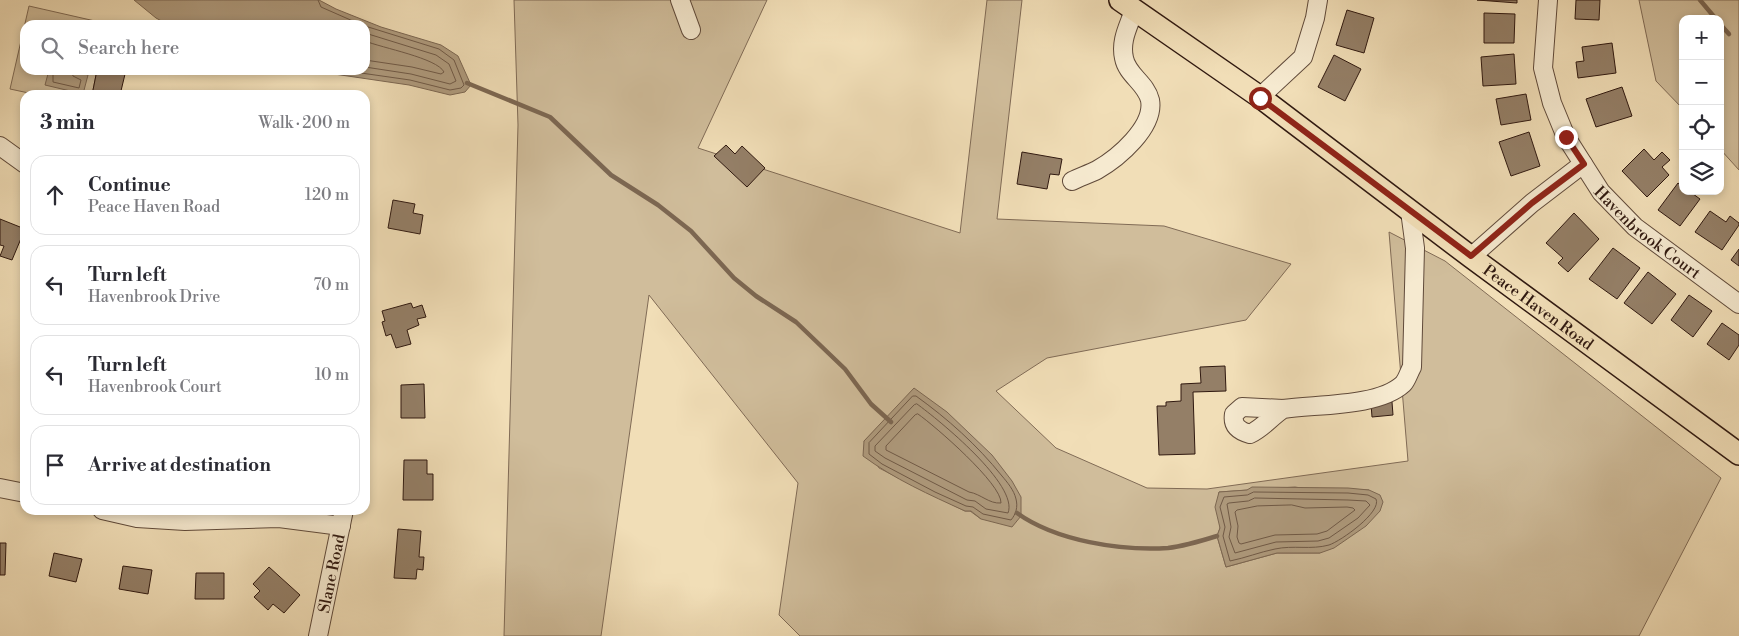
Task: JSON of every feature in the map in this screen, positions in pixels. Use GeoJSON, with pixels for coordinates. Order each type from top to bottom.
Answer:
{"type":"FeatureCollection","features":[{"type":"Feature","properties":{"kind":"main road","name":"Peace Haven Road"},"geometry":{"type":"LineString","coordinates":[[1127,5],[1260,98],[1739,454]]}},
{"type":"Feature","properties":{"kind":"street"},"geometry":{"type":"LineString","coordinates":[[680,0],[691,30]]}},
{"type":"Feature","properties":{"kind":"street"},"geometry":{"type":"LineString","coordinates":[[1260,98],[1303,57],[1315,18],[1318,0]]}},
{"type":"Feature","properties":{"kind":"street","name":"Havenbrook Court"},"geometry":{"type":"LineString","coordinates":[[1548,0],[1543,68],[1552,103],[1566,137],[1601,192],[1635,226],[1739,304]]}},
{"type":"Feature","properties":{"kind":"street"},"geometry":{"type":"LineString","coordinates":[[1072,181],[1098,170],[1118,155],[1138,135],[1148,118],[1150,100],[1144,87],[1128,70],[1124,58],[1127,5]]}},
{"type":"Feature","properties":{"kind":"street"},"geometry":{"type":"LineString","coordinates":[[0,146],[20,160]]}},
{"type":"Feature","properties":{"kind":"street"},"geometry":{"type":"LineString","coordinates":[[1471,256],[1532,203],[1584,164]]}},
{"type":"Feature","properties":{"kind":"street"},"geometry":{"type":"LineString","coordinates":[[1283,409],[1375,398],[1391,393],[1405,382],[1412,366],[1415,248],[1410,211]]}},
{"type":"Feature","properties":{"kind":"street"},"geometry":{"type":"LineString","coordinates":[[0,488],[20,492]]}},
{"type":"Feature","properties":{"kind":"street"},"geometry":{"type":"LineString","coordinates":[[124,515],[137,518],[185,521],[343,518]]}},
{"type":"Feature","properties":{"kind":"street","name":"Slane Road"},"geometry":{"type":"LineString","coordinates":[[318,636],[343,518]]}},
{"type":"Feature","properties":{"kind":"shaded area"},"geometry":{"type":"Polygon","coordinates":[[[514,0],[767,0],[698,148],[960,233],[987,0],[1022,0],[997,219],[1164,226],[1291,264],[1246,320],[1047,358],[996,391],[1056,448],[1147,488],[1207,489],[1408,461],[1389,232],[1445,261],[1721,478],[1639,636],[800,636],[779,615],[798,483],[649,295],[601,636],[504,636],[518,125],[514,0]],[[886,419],[864,441],[879,468],[965,511],[970,511],[981,519],[886,419]],[[1295,487],[1219,492],[1220,528],[1217,536],[1226,567],[1277,553],[1320,553],[1369,490],[1295,487]]]}},
{"type":"Feature","properties":{"kind":"shaded area"},"geometry":{"type":"Polygon","coordinates":[[[1639,0],[1739,0],[1739,170],[1724,153],[1724,15],[1679,15],[1679,105],[1656,81],[1639,0]]]}},
{"type":"Feature","properties":{"kind":"shaded area"},"geometry":{"type":"Polygon","coordinates":[[[29,6],[91,20],[26,20],[29,6]]]}},
{"type":"Feature","properties":{"kind":"shaded area"},"geometry":{"type":"Polygon","coordinates":[[[20,45],[20,75],[96,75],[93,90],[20,91],[10,89],[20,45]]]}},
{"type":"Feature","properties":{"kind":"water"},"geometry":{"type":"Polygon","coordinates":[[[134,0],[319,0],[364,20],[160,20],[134,0]]]}},
{"type":"Feature","properties":{"kind":"water"},"geometry":{"type":"Polygon","coordinates":[[[370,23],[441,45],[458,56],[471,85],[465,92],[450,95],[409,85],[341,75],[370,75],[370,23]]]}},
{"type":"Feature","properties":{"kind":"water"},"geometry":{"type":"Polygon","coordinates":[[[48,75],[88,75],[84,90],[66,90],[45,85],[48,75]]]}},
{"type":"Feature","properties":{"kind":"water"},"geometry":{"type":"Polygon","coordinates":[[[914,388],[947,412],[992,455],[1012,481],[1021,497],[1021,516],[1012,527],[981,519],[971,511],[965,511],[926,493],[887,472],[863,456],[864,441],[914,388]]]}},
{"type":"Feature","properties":{"kind":"water"},"geometry":{"type":"Polygon","coordinates":[[[1252,487],[1369,490],[1380,495],[1383,502],[1380,511],[1366,526],[1334,548],[1320,553],[1277,553],[1226,567],[1217,536],[1220,528],[1215,507],[1219,492],[1247,490],[1252,487]]]}},
{"type":"Feature","properties":{"kind":"building"},"geometry":{"type":"Polygon","coordinates":[[[1477,0],[1517,0],[1517,3],[1477,0]]]}},
{"type":"Feature","properties":{"kind":"building"},"geometry":{"type":"Polygon","coordinates":[[[1576,0],[1600,0],[1599,20],[1575,19],[1576,0]]]}},
{"type":"Feature","properties":{"kind":"building"},"geometry":{"type":"Polygon","coordinates":[[[1347,10],[1374,18],[1364,53],[1336,45],[1347,10]]]}},
{"type":"Feature","properties":{"kind":"building"},"geometry":{"type":"Polygon","coordinates":[[[1484,13],[1515,14],[1514,43],[1484,43],[1484,13]]]}},
{"type":"Feature","properties":{"kind":"building"},"geometry":{"type":"Polygon","coordinates":[[[1612,43],[1616,73],[1578,78],[1576,62],[1584,61],[1582,47],[1612,43]]]}},
{"type":"Feature","properties":{"kind":"building"},"geometry":{"type":"Polygon","coordinates":[[[1514,54],[1516,84],[1483,86],[1481,57],[1514,54]]]}},
{"type":"Feature","properties":{"kind":"building"},"geometry":{"type":"Polygon","coordinates":[[[1334,55],[1361,69],[1345,101],[1318,87],[1334,55]]]}},
{"type":"Feature","properties":{"kind":"building"},"geometry":{"type":"Polygon","coordinates":[[[96,75],[125,75],[121,90],[93,90],[96,75]]]}},
{"type":"Feature","properties":{"kind":"building"},"geometry":{"type":"Polygon","coordinates":[[[1622,87],[1632,116],[1596,127],[1586,99],[1622,87]]]}},
{"type":"Feature","properties":{"kind":"building"},"geometry":{"type":"Polygon","coordinates":[[[1526,94],[1531,120],[1501,125],[1496,99],[1526,94]]]}},
{"type":"Feature","properties":{"kind":"building"},"geometry":{"type":"Polygon","coordinates":[[[1529,132],[1540,166],[1511,176],[1499,142],[1529,132]]]}},
{"type":"Feature","properties":{"kind":"building"},"geometry":{"type":"Polygon","coordinates":[[[726,145],[735,154],[742,146],[765,168],[747,187],[714,156],[726,145]]]}},
{"type":"Feature","properties":{"kind":"building"},"geometry":{"type":"Polygon","coordinates":[[[1644,149],[1654,160],[1662,152],[1670,160],[1662,167],[1669,175],[1647,197],[1622,171],[1644,149]]]}},
{"type":"Feature","properties":{"kind":"building"},"geometry":{"type":"Polygon","coordinates":[[[1022,152],[1062,159],[1059,175],[1050,174],[1047,189],[1017,184],[1022,152]]]}},
{"type":"Feature","properties":{"kind":"building"},"geometry":{"type":"Polygon","coordinates":[[[1678,183],[1679,195],[1694,195],[1700,199],[1680,226],[1658,210],[1678,183]]]}},
{"type":"Feature","properties":{"kind":"building"},"geometry":{"type":"Polygon","coordinates":[[[393,200],[415,204],[413,213],[423,215],[420,234],[388,228],[393,200]]]}},
{"type":"Feature","properties":{"kind":"building"},"geometry":{"type":"Polygon","coordinates":[[[1710,211],[1726,222],[1730,216],[1739,223],[1722,250],[1695,232],[1710,211]]]}},
{"type":"Feature","properties":{"kind":"building"},"geometry":{"type":"Polygon","coordinates":[[[1574,213],[1599,239],[1568,272],[1558,263],[1563,258],[1546,243],[1574,213]]]}},
{"type":"Feature","properties":{"kind":"building"},"geometry":{"type":"Polygon","coordinates":[[[0,219],[20,227],[20,241],[12,260],[0,256],[4,246],[0,245],[0,219]]]}},
{"type":"Feature","properties":{"kind":"building"},"geometry":{"type":"Polygon","coordinates":[[[1613,248],[1640,268],[1617,299],[1589,279],[1613,248]]]}},
{"type":"Feature","properties":{"kind":"building"},"geometry":{"type":"Polygon","coordinates":[[[1739,249],[1739,266],[1731,260],[1739,249]]]}},
{"type":"Feature","properties":{"kind":"building"},"geometry":{"type":"Polygon","coordinates":[[[1648,272],[1676,294],[1652,324],[1624,303],[1648,272]]]}},
{"type":"Feature","properties":{"kind":"building"},"geometry":{"type":"Polygon","coordinates":[[[1689,295],[1712,311],[1693,337],[1671,320],[1689,295]]]}},
{"type":"Feature","properties":{"kind":"building"},"geometry":{"type":"Polygon","coordinates":[[[411,303],[413,308],[422,305],[426,317],[417,319],[419,325],[407,330],[411,344],[396,348],[391,334],[386,336],[382,322],[385,321],[382,311],[411,303]]]}},
{"type":"Feature","properties":{"kind":"building"},"geometry":{"type":"Polygon","coordinates":[[[1722,323],[1739,335],[1739,345],[1729,360],[1707,344],[1722,323]]]}},
{"type":"Feature","properties":{"kind":"building"},"geometry":{"type":"Polygon","coordinates":[[[1225,366],[1226,391],[1193,392],[1195,454],[1159,455],[1157,406],[1166,406],[1166,402],[1181,401],[1181,384],[1201,383],[1200,367],[1225,366]]]}},
{"type":"Feature","properties":{"kind":"building"},"geometry":{"type":"Polygon","coordinates":[[[424,384],[425,418],[401,418],[401,385],[424,384]]]}},
{"type":"Feature","properties":{"kind":"building"},"geometry":{"type":"Polygon","coordinates":[[[1392,402],[1393,415],[1372,417],[1371,404],[1392,402]]]}},
{"type":"Feature","properties":{"kind":"building"},"geometry":{"type":"Polygon","coordinates":[[[404,460],[427,460],[427,474],[433,474],[433,500],[403,500],[404,460]]]}},
{"type":"Feature","properties":{"kind":"building"},"geometry":{"type":"Polygon","coordinates":[[[398,529],[421,531],[419,557],[424,557],[423,570],[417,569],[416,579],[394,578],[398,529]]]}},
{"type":"Feature","properties":{"kind":"building"},"geometry":{"type":"Polygon","coordinates":[[[0,543],[6,543],[5,575],[0,575],[0,543]]]}},
{"type":"Feature","properties":{"kind":"building"},"geometry":{"type":"Polygon","coordinates":[[[54,553],[82,559],[76,582],[49,576],[54,553]]]}},
{"type":"Feature","properties":{"kind":"building"},"geometry":{"type":"Polygon","coordinates":[[[123,566],[152,570],[148,594],[119,589],[123,566]]]}},
{"type":"Feature","properties":{"kind":"building"},"geometry":{"type":"Polygon","coordinates":[[[269,567],[300,595],[284,613],[273,604],[268,610],[254,597],[260,591],[253,584],[269,567]]]}},
{"type":"Feature","properties":{"kind":"building"},"geometry":{"type":"Polygon","coordinates":[[[196,573],[224,573],[224,599],[195,599],[196,573]]]}},
{"type":"Feature","properties":{"kind":"waterway"},"geometry":{"type":"LineString","coordinates":[[1700,0],[1713,15]]}},
{"type":"Feature","properties":{"kind":"waterway"},"geometry":{"type":"LineString","coordinates":[[1724,28],[1729,34]]}},
{"type":"Feature","properties":{"kind":"waterway"},"geometry":{"type":"LineString","coordinates":[[467,83],[550,117],[611,175],[658,205],[691,231],[734,278],[756,296],[796,322],[845,369],[871,404],[891,422]]}},
{"type":"Feature","properties":{"kind":"waterway"},"geometry":{"type":"LineString","coordinates":[[1017,513],[1050,531],[1110,546],[1150,549],[1168,548],[1187,545],[1217,536]]}},
{"type":"Feature","properties":{"kind":"route"},"geometry":{"type":"LineString","coordinates":[[1260,98],[1471,256],[1532,203],[1584,164],[1566,137]]}}]}
